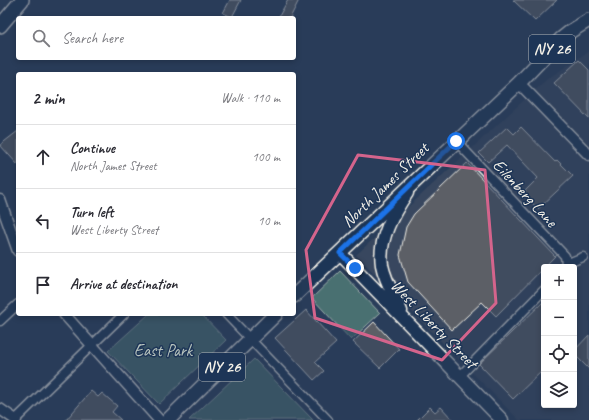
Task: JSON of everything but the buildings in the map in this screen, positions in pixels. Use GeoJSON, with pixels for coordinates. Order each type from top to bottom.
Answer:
{"type":"FeatureCollection","features":[{"type":"Feature","properties":{"kind":"main road"},"geometry":{"type":"LineString","coordinates":[[0,26],[22,0]]}},
{"type":"Feature","properties":{"kind":"main road","name":"North James Street"},"geometry":{"type":"LineString","coordinates":[[296,294],[519,83],[561,39],[589,20]]}},
{"type":"Feature","properties":{"kind":"main road"},"geometry":{"type":"LineString","coordinates":[[404,318],[382,264],[382,248],[387,227],[415,181]]}},
{"type":"Feature","properties":{"kind":"main road","name":"West Liberty Street"},"geometry":{"type":"LineString","coordinates":[[340,253],[502,420]]}},
{"type":"Feature","properties":{"kind":"main road","name":"NY 26"},"geometry":{"type":"LineString","coordinates":[[168,420],[274,316]]}},
{"type":"Feature","properties":{"kind":"street"},"geometry":{"type":"LineString","coordinates":[[519,83],[589,156]]}},
{"type":"Feature","properties":{"kind":"street","name":"Eilenberg Lane"},"geometry":{"type":"LineString","coordinates":[[456,141],[565,256],[565,264]]}},
{"type":"Feature","properties":{"kind":"street"},"geometry":{"type":"LineString","coordinates":[[0,200],[16,244]]}},
{"type":"Feature","properties":{"kind":"street"},"geometry":{"type":"LineString","coordinates":[[567,264],[583,256]]}},
{"type":"Feature","properties":{"kind":"street"},"geometry":{"type":"LineString","coordinates":[[460,376],[541,293]]}},
{"type":"Feature","properties":{"kind":"street"},"geometry":{"type":"LineString","coordinates":[[0,321],[16,306]]}},
{"type":"Feature","properties":{"kind":"street"},"geometry":{"type":"LineString","coordinates":[[66,316],[159,420]]}},
{"type":"Feature","properties":{"kind":"street"},"geometry":{"type":"LineString","coordinates":[[0,409],[16,420],[122,316]]}},
{"type":"Feature","properties":{"kind":"street"},"geometry":{"type":"LineString","coordinates":[[228,316],[328,420]]}},
{"type":"Feature","properties":{"kind":"highlighted area"},"geometry":{"type":"Polygon","coordinates":[[[358,155],[485,170],[496,303],[442,360],[315,318],[306,250],[358,155]]]}},
{"type":"Feature","properties":{"kind":"shaded area"},"geometry":{"type":"Polygon","coordinates":[[[589,51],[589,420],[519,420],[356,255],[546,80],[589,51]]]}},
{"type":"Feature","properties":{"kind":"green space"},"geometry":{"type":"Polygon","coordinates":[[[340,271],[380,313],[351,340],[312,298],[340,271]]]}},
{"type":"Feature","properties":{"kind":"green space","name":"East Park"},"geometry":{"type":"Polygon","coordinates":[[[147,316],[203,316],[226,340],[159,404],[108,351],[147,316]]]}},
{"type":"Feature","properties":{"kind":"green space"},"geometry":{"type":"Polygon","coordinates":[[[254,359],[313,420],[189,420],[217,394],[254,359]]]}},
{"type":"Feature","properties":{"kind":"route"},"geometry":{"type":"LineString","coordinates":[[355,268],[340,253],[456,141]]}}]}
